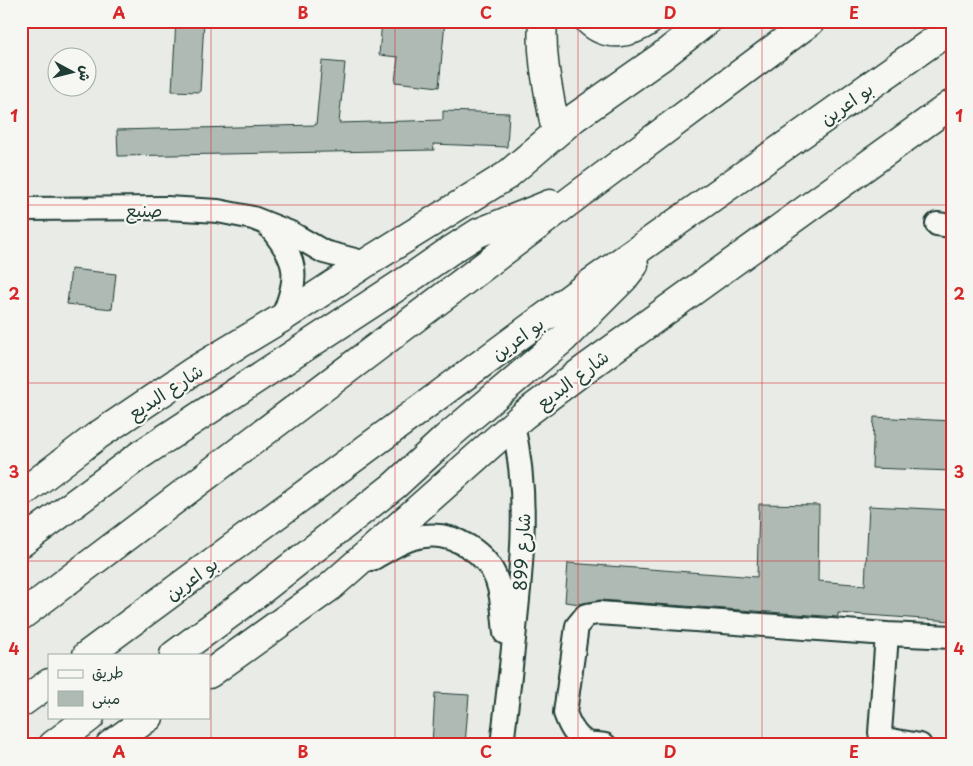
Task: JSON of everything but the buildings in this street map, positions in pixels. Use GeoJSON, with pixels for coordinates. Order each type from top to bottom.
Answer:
{"type":"FeatureCollection","features":[{"type":"Feature","properties":{"kind":"main road"},"geometry":{"type":"LineString","coordinates":[[543,21],[541,39],[556,133]]}},
{"type":"Feature","properties":{"kind":"main road"},"geometry":{"type":"LineString","coordinates":[[589,21],[604,31],[619,32],[635,30],[649,21]]}},
{"type":"Feature","properties":{"kind":"main road","name":"شارع البديع"},"geometry":{"type":"LineString","coordinates":[[21,494],[96,436],[192,372],[282,318],[506,176],[574,118],[661,57],[707,21]]}},
{"type":"Feature","properties":{"kind":"main road"},"geometry":{"type":"LineString","coordinates":[[21,616],[578,194],[811,21]]}},
{"type":"Feature","properties":{"kind":"main road","name":"بو اعرين"},"geometry":{"type":"LineString","coordinates":[[88,654],[580,290],[952,28]]}},
{"type":"Feature","properties":{"kind":"main road","name":"شارع البديع"},"geometry":{"type":"LineString","coordinates":[[210,673],[330,588],[513,425],[584,369],[952,104]]}},
{"type":"Feature","properties":{"kind":"main road"},"geometry":{"type":"LineString","coordinates":[[21,543],[140,455],[478,233],[578,194]]}},
{"type":"Feature","properties":{"kind":"main road"},"geometry":{"type":"LineString","coordinates":[[175,654],[250,599],[395,485],[446,438],[549,351],[586,317],[624,278],[652,240]]}},
{"type":"Feature","properties":{"kind":"main road"},"geometry":{"type":"LineString","coordinates":[[21,702],[48,683]]}},
{"type":"Feature","properties":{"kind":"main road"},"geometry":{"type":"LineString","coordinates":[[53,745],[89,718]]}},
{"type":"Feature","properties":{"kind":"main road"},"geometry":{"type":"LineString","coordinates":[[110,745],[148,718]]}},
{"type":"Feature","properties":{"kind":"street","name":"صنيع"},"geometry":{"type":"LineString","coordinates":[[21,209],[166,208],[218,211],[242,215],[265,223],[291,234],[324,252],[366,263]]}},
{"type":"Feature","properties":{"kind":"street","name":"صنيع"},"geometry":{"type":"LineString","coordinates":[[265,223],[283,243],[288,251],[293,267],[292,288],[282,318]]}},
{"type":"Feature","properties":{"kind":"street","name":"شارع 899"},"geometry":{"type":"LineString","coordinates":[[502,745],[522,568],[524,522],[522,474],[513,425]]}},
{"type":"Feature","properties":{"kind":"street","name":"شارع 899"},"geometry":{"type":"LineString","coordinates":[[348,571],[406,540],[424,535],[450,538],[469,546],[485,560],[496,578],[502,598],[510,679]]}},
{"type":"Feature","properties":{"kind":"street"},"geometry":{"type":"LineString","coordinates":[[605,745],[588,743],[578,736],[570,725],[565,713],[577,626],[586,615],[599,612],[887,634],[952,637]]}},
{"type":"Feature","properties":{"kind":"street"},"geometry":{"type":"LineString","coordinates":[[887,634],[880,733],[885,739],[920,745]]}}]}
